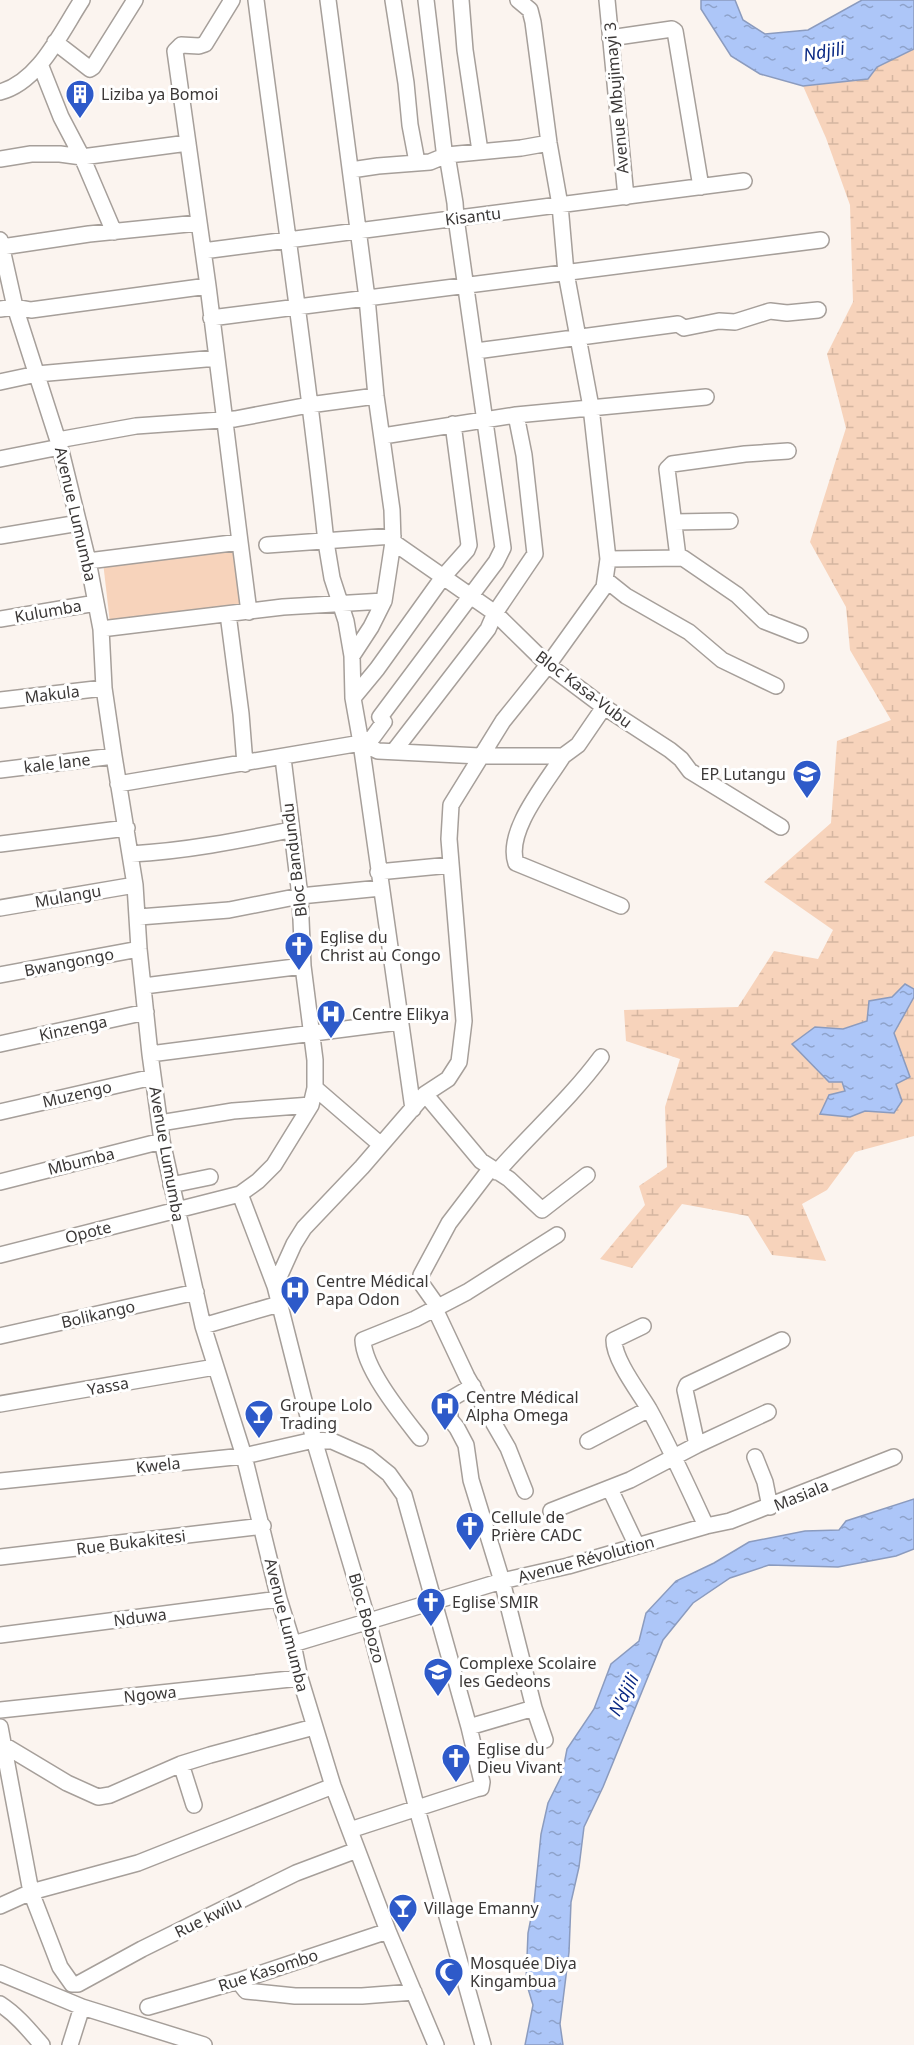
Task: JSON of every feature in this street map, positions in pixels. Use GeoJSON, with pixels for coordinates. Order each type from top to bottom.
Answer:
{"type":"FeatureCollection","features":[{"type":"Feature","properties":{"kind":"street"},"geometry":{"type":"LineString","coordinates":[[0,92],[15,87],[30,77],[82,0]]}},
{"type":"Feature","properties":{"kind":"street"},"geometry":{"type":"LineString","coordinates":[[55,42],[90,69],[135,0]]}},
{"type":"Feature","properties":{"kind":"street"},"geometry":{"type":"LineString","coordinates":[[232,0],[206,44],[180,45],[175,51],[226,420],[249,612]]}},
{"type":"Feature","properties":{"kind":"street"},"geometry":{"type":"LineString","coordinates":[[256,0],[287,240],[299,307],[326,542],[332,578],[346,621],[352,657],[353,699],[413,1109]]}},
{"type":"Feature","properties":{"kind":"street"},"geometry":{"type":"LineString","coordinates":[[328,0],[367,298],[376,396],[393,510],[393,539],[384,601],[352,657]]}},
{"type":"Feature","properties":{"kind":"street"},"geometry":{"type":"LineString","coordinates":[[393,0],[417,162]]}},
{"type":"Feature","properties":{"kind":"street"},"geometry":{"type":"LineString","coordinates":[[118,784],[283,758],[361,743],[373,737],[384,722],[380,717],[496,562],[503,548],[455,203],[447,155],[444,150],[426,0]]}},
{"type":"Feature","properties":{"kind":"street"},"geometry":{"type":"LineString","coordinates":[[461,0],[465,50],[480,151]]}},
{"type":"Feature","properties":{"kind":"street"},"geometry":{"type":"LineString","coordinates":[[275,1286],[304,1228],[425,1094],[448,1079],[459,1062],[464,1021],[449,839],[451,805],[503,721],[548,665],[606,580],[608,559],[591,407],[566,273],[560,205],[549,143],[533,22],[530,10],[518,0]]}},
{"type":"Feature","properties":{"kind":"street","name":"Avenue Mbujimayi 3"},"geometry":{"type":"LineString","coordinates":[[607,0],[626,197]]}},
{"type":"Feature","properties":{"kind":"street"},"geometry":{"type":"LineString","coordinates":[[610,38],[672,29],[675,31],[681,55],[701,187]]}},
{"type":"Feature","properties":{"kind":"street"},"geometry":{"type":"LineString","coordinates":[[40,64],[61,117],[82,157],[114,232]]}},
{"type":"Feature","properties":{"kind":"street"},"geometry":{"type":"LineString","coordinates":[[0,159],[31,154],[82,157],[188,143]]}},
{"type":"Feature","properties":{"kind":"street"},"geometry":{"type":"LineString","coordinates":[[351,170],[430,162],[447,155],[549,143]]}},
{"type":"Feature","properties":{"kind":"street","name":"Kisantu"},"geometry":{"type":"LineString","coordinates":[[203,251],[744,182]]}},
{"type":"Feature","properties":{"kind":"street"},"geometry":{"type":"LineString","coordinates":[[1,244],[198,223]]}},
{"type":"Feature","properties":{"kind":"street"},"geometry":{"type":"LineString","coordinates":[[212,318],[821,240]]}},
{"type":"Feature","properties":{"kind":"street","name":"Avenue Lumumba"},"geometry":{"type":"LineString","coordinates":[[1,244],[8,308],[37,374],[59,443],[96,603],[104,688],[118,784],[128,828],[135,885],[150,1054],[162,1141],[202,1326],[244,1456],[300,1678],[333,1786],[388,1931],[436,2045]]}},
{"type":"Feature","properties":{"kind":"street"},"geometry":{"type":"LineString","coordinates":[[8,308],[32,310],[208,286]]}},
{"type":"Feature","properties":{"kind":"street"},"geometry":{"type":"LineString","coordinates":[[476,351],[678,324],[684,328],[719,321],[735,322],[770,311],[787,314],[818,310]]}},
{"type":"Feature","properties":{"kind":"street"},"geometry":{"type":"LineString","coordinates":[[0,382],[37,374],[217,358]]}},
{"type":"Feature","properties":{"kind":"street"},"geometry":{"type":"LineString","coordinates":[[0,459],[136,426],[226,420],[376,396]]}},
{"type":"Feature","properties":{"kind":"street"},"geometry":{"type":"LineString","coordinates":[[383,436],[516,415],[706,397]]}},
{"type":"Feature","properties":{"kind":"street"},"geometry":{"type":"LineString","coordinates":[[394,750],[488,629],[495,614],[535,554],[524,455],[516,415]]}},
{"type":"Feature","properties":{"kind":"street"},"geometry":{"type":"LineString","coordinates":[[353,699],[443,577],[465,554],[469,545],[453,424]]}},
{"type":"Feature","properties":{"kind":"street"},"geometry":{"type":"LineString","coordinates":[[678,557],[667,469],[672,464],[745,454],[788,451]]}},
{"type":"Feature","properties":{"kind":"street"},"geometry":{"type":"LineString","coordinates":[[674,522],[730,521]]}},
{"type":"Feature","properties":{"kind":"street"},"geometry":{"type":"LineString","coordinates":[[0,536],[79,523]]}},
{"type":"Feature","properties":{"kind":"street"},"geometry":{"type":"LineString","coordinates":[[267,545],[393,539]]}},
{"type":"Feature","properties":{"kind":"street","name":"Bloc Kasa-Vubu"},"geometry":{"type":"LineString","coordinates":[[393,539],[495,614],[548,665],[604,707],[670,750],[690,771],[781,827]]}},
{"type":"Feature","properties":{"kind":"street"},"geometry":{"type":"LineString","coordinates":[[88,561],[240,542]]}},
{"type":"Feature","properties":{"kind":"street"},"geometry":{"type":"LineString","coordinates":[[608,559],[678,557],[693,564],[737,595],[764,621],[800,635]]}},
{"type":"Feature","properties":{"kind":"street"},"geometry":{"type":"LineString","coordinates":[[606,580],[626,596],[689,632],[714,655],[776,686]]}},
{"type":"Feature","properties":{"kind":"street"},"geometry":{"type":"LineString","coordinates":[[100,629],[283,607],[384,601]]}},
{"type":"Feature","properties":{"kind":"street","name":"Kulumba"},"geometry":{"type":"LineString","coordinates":[[0,619],[96,603]]}},
{"type":"Feature","properties":{"kind":"street"},"geometry":{"type":"LineString","coordinates":[[228,614],[242,714],[245,764]]}},
{"type":"Feature","properties":{"kind":"street","name":"Makula"},"geometry":{"type":"LineString","coordinates":[[0,700],[104,688]]}},
{"type":"Feature","properties":{"kind":"street"},"geometry":{"type":"LineString","coordinates":[[604,707],[578,745],[563,756],[526,810],[513,855],[516,863],[621,906]]}},
{"type":"Feature","properties":{"kind":"street"},"geometry":{"type":"LineString","coordinates":[[361,743],[378,751],[480,756],[563,756]]}},
{"type":"Feature","properties":{"kind":"street","name":"kale lane"},"geometry":{"type":"LineString","coordinates":[[0,770],[114,756]]}},
{"type":"Feature","properties":{"kind":"street","name":"Bloc Bandundu"},"geometry":{"type":"LineString","coordinates":[[176,1210],[240,1194],[258,1181],[274,1165],[311,1105],[315,1088],[315,1060],[303,966],[300,896],[290,831],[283,758]]}},
{"type":"Feature","properties":{"kind":"street"},"geometry":{"type":"LineString","coordinates":[[0,844],[128,828]]}},
{"type":"Feature","properties":{"kind":"street"},"geometry":{"type":"LineString","coordinates":[[131,854],[200,848],[290,831]]}},
{"type":"Feature","properties":{"kind":"street"},"geometry":{"type":"LineString","coordinates":[[378,872],[451,865]]}},
{"type":"Feature","properties":{"kind":"street","name":"Mulangu"},"geometry":{"type":"LineString","coordinates":[[0,908],[135,885]]}},
{"type":"Feature","properties":{"kind":"street"},"geometry":{"type":"LineString","coordinates":[[138,917],[229,910],[300,896],[381,888]]}},
{"type":"Feature","properties":{"kind":"street","name":"Bwangongo"},"geometry":{"type":"LineString","coordinates":[[0,975],[139,949]]}},
{"type":"Feature","properties":{"kind":"street"},"geometry":{"type":"LineString","coordinates":[[144,986],[303,966]]}},
{"type":"Feature","properties":{"kind":"street","name":"Kinzenga"},"geometry":{"type":"LineString","coordinates":[[0,1044],[146,1012]]}},
{"type":"Feature","properties":{"kind":"street"},"geometry":{"type":"LineString","coordinates":[[150,1054],[399,1022]]}},
{"type":"Feature","properties":{"kind":"street"},"geometry":{"type":"LineString","coordinates":[[525,1491],[508,1448],[473,1386],[436,1308],[421,1283],[421,1275],[449,1223],[494,1170],[567,1100],[601,1057]]}},
{"type":"Feature","properties":{"kind":"street","name":"Muzengo"},"geometry":{"type":"LineString","coordinates":[[0,1112],[153,1077]]}},
{"type":"Feature","properties":{"kind":"street"},"geometry":{"type":"LineString","coordinates":[[315,1088],[381,1145]]}},
{"type":"Feature","properties":{"kind":"street"},"geometry":{"type":"LineString","coordinates":[[425,1094],[468,1147],[494,1170],[509,1179],[542,1210],[587,1175]]}},
{"type":"Feature","properties":{"kind":"street"},"geometry":{"type":"LineString","coordinates":[[160,1123],[233,1111],[311,1105]]}},
{"type":"Feature","properties":{"kind":"street","name":"Mbumba"},"geometry":{"type":"LineString","coordinates":[[0,1182],[162,1141]]}},
{"type":"Feature","properties":{"kind":"street"},"geometry":{"type":"LineString","coordinates":[[171,1185],[210,1177]]}},
{"type":"Feature","properties":{"kind":"street","name":"Bloc Bobozo"},"geometry":{"type":"LineString","coordinates":[[240,1194],[275,1286],[314,1440],[369,1621],[417,1809],[483,2045]]}},
{"type":"Feature","properties":{"kind":"street","name":"Opote"},"geometry":{"type":"LineString","coordinates":[[0,1255],[176,1210]]}},
{"type":"Feature","properties":{"kind":"street"},"geometry":{"type":"LineString","coordinates":[[420,1438],[385,1391],[372,1367],[363,1340],[415,1319],[467,1292],[557,1235]]}},
{"type":"Feature","properties":{"kind":"street","name":"Bolikango"},"geometry":{"type":"LineString","coordinates":[[0,1336],[196,1292]]}},
{"type":"Feature","properties":{"kind":"street"},"geometry":{"type":"LineString","coordinates":[[202,1326],[279,1304]]}},
{"type":"Feature","properties":{"kind":"street"},"geometry":{"type":"LineString","coordinates":[[643,1326],[614,1340],[614,1346],[624,1370],[649,1409],[706,1526]]}},
{"type":"Feature","properties":{"kind":"street"},"geometry":{"type":"LineString","coordinates":[[697,1445],[685,1390],[687,1385],[782,1340]]}},
{"type":"Feature","properties":{"kind":"street","name":"Yassa"},"geometry":{"type":"LineString","coordinates":[[0,1404],[215,1367]]}},
{"type":"Feature","properties":{"kind":"street"},"geometry":{"type":"LineString","coordinates":[[473,1386],[449,1400],[447,1410],[450,1422],[457,1428],[466,1445],[471,1480],[502,1581],[534,1708],[545,1740]]}},
{"type":"Feature","properties":{"kind":"street"},"geometry":{"type":"LineString","coordinates":[[588,1441],[649,1409]]}},
{"type":"Feature","properties":{"kind":"street"},"geometry":{"type":"LineString","coordinates":[[551,1511],[610,1489],[768,1412]]}},
{"type":"Feature","properties":{"kind":"street"},"geometry":{"type":"LineString","coordinates":[[314,1440],[332,1441],[368,1457],[389,1474],[405,1495],[482,1782],[481,1788],[350,1830]]}},
{"type":"Feature","properties":{"kind":"street","name":"Kwela"},"geometry":{"type":"LineString","coordinates":[[0,1481],[244,1456],[314,1440]]}},
{"type":"Feature","properties":{"kind":"street"},"geometry":{"type":"LineString","coordinates":[[754,1457],[765,1482],[770,1507]]}},
{"type":"Feature","properties":{"kind":"street","name":"Masiala"},"geometry":{"type":"LineString","coordinates":[[706,1526],[730,1521],[770,1507],[894,1457]]}},
{"type":"Feature","properties":{"kind":"street"},"geometry":{"type":"LineString","coordinates":[[610,1489],[637,1546]]}},
{"type":"Feature","properties":{"kind":"street","name":"Rue Bukakitesi"},"geometry":{"type":"LineString","coordinates":[[0,1557],[263,1526]]}},
{"type":"Feature","properties":{"kind":"street","name":"Avenue Révolution"},"geometry":{"type":"LineString","coordinates":[[293,1644],[502,1581],[568,1566],[706,1526]]}},
{"type":"Feature","properties":{"kind":"street","name":"Nduwa"},"geometry":{"type":"LineString","coordinates":[[0,1635],[279,1599]]}},
{"type":"Feature","properties":{"kind":"street","name":"Ngowa"},"geometry":{"type":"LineString","coordinates":[[0,1710],[300,1678]]}},
{"type":"Feature","properties":{"kind":"street"},"geometry":{"type":"LineString","coordinates":[[469,1727],[534,1708]]}},
{"type":"Feature","properties":{"kind":"street"},"geometry":{"type":"LineString","coordinates":[[0,1727],[6,1786],[31,1892]]}},
{"type":"Feature","properties":{"kind":"street"},"geometry":{"type":"LineString","coordinates":[[2,1744],[67,1783],[98,1797],[110,1795],[181,1764],[314,1727]]}},
{"type":"Feature","properties":{"kind":"street"},"geometry":{"type":"LineString","coordinates":[[181,1764],[194,1805]]}},
{"type":"Feature","properties":{"kind":"street"},"geometry":{"type":"LineString","coordinates":[[0,1906],[31,1892],[138,1863],[333,1786]]}},
{"type":"Feature","properties":{"kind":"street","name":"Rue kwilu"},"geometry":{"type":"LineString","coordinates":[[31,1892],[64,1975],[72,1984],[78,1984],[142,1949],[296,1873],[357,1850]]}},
{"type":"Feature","properties":{"kind":"street","name":"Rue Kasombo"},"geometry":{"type":"LineString","coordinates":[[148,2007],[238,1981],[388,1931]]}},
{"type":"Feature","properties":{"kind":"street"},"geometry":{"type":"LineString","coordinates":[[0,1973],[82,2007],[204,2045]]}},
{"type":"Feature","properties":{"kind":"street"},"geometry":{"type":"LineString","coordinates":[[238,1981],[246,1991],[295,1996],[362,1996],[414,1992]]}},
{"type":"Feature","properties":{"kind":"street"},"geometry":{"type":"LineString","coordinates":[[0,2004],[26,2025],[42,2045]]}},
{"type":"Feature","properties":{"kind":"street"},"geometry":{"type":"LineString","coordinates":[[70,2045],[82,2007]]}},
{"type":"Feature","properties":{"kind":"green space"},"geometry":{"type":"Polygon","coordinates":[[[914,49],[914,989],[905,984],[892,997],[869,1001],[867,1021],[843,1029],[815,1027],[829,1082],[841,1082],[845,1091],[829,1095],[820,1114],[850,1117],[865,1111],[894,1113],[895,1084],[910,1077],[894,1033],[914,997],[914,1136],[855,1152],[827,1190],[802,1204],[826,1261],[772,1255],[748,1216],[682,1204],[632,1268],[600,1259],[645,1205],[639,1186],[667,1167],[665,1107],[680,1059],[626,1041],[624,1010],[738,1007],[774,951],[818,959],[833,930],[764,882],[831,823],[837,741],[891,720],[850,650],[846,607],[810,542],[846,428],[827,354],[853,302],[850,205],[826,138],[803,86],[867,79],[877,67],[914,49]]]}},
{"type":"Feature","properties":{"kind":"green space"},"geometry":{"type":"Polygon","coordinates":[[[234,547],[241,609],[110,623],[103,562],[234,547]]]}},
{"type":"Feature","properties":{"kind":"water","name":"Ndjili"},"geometry":{"type":"Polygon","coordinates":[[[701,0],[735,0],[743,20],[765,34],[808,30],[862,0],[914,0],[914,49],[877,67],[868,79],[803,86],[760,74],[731,56],[701,9],[701,0]]]}},
{"type":"Feature","properties":{"kind":"water"},"geometry":{"type":"Polygon","coordinates":[[[905,984],[914,989],[914,997],[894,1033],[910,1077],[896,1084],[902,1101],[894,1113],[865,1111],[850,1117],[820,1114],[829,1095],[845,1091],[842,1082],[829,1082],[792,1044],[815,1027],[843,1029],[867,1021],[869,1001],[892,997],[905,984]]]}},
{"type":"Feature","properties":{"kind":"water","name":"N'djili"},"geometry":{"type":"Polygon","coordinates":[[[914,1499],[914,1549],[896,1556],[838,1567],[769,1565],[730,1578],[693,1603],[663,1640],[603,1787],[584,1827],[579,1867],[571,1902],[569,1952],[560,2024],[563,2045],[525,2045],[533,2005],[526,1982],[528,1933],[534,1903],[541,1834],[548,1803],[562,1775],[567,1749],[594,1709],[611,1664],[639,1641],[646,1613],[676,1581],[714,1563],[749,1542],[805,1531],[839,1530],[846,1521],[914,1499]]]}},
{"type":"Feature","properties":{"kind":"place","name":"Liziba ya Bomoi"},"geometry":{"type":"Point","coordinates":[80,120]}},
{"type":"Feature","properties":{"kind":"place","name":"EP Lutangu"},"geometry":{"type":"Point","coordinates":[807,800]}},
{"type":"Feature","properties":{"kind":"place","name":"Eglise du Christ au Congo"},"geometry":{"type":"Point","coordinates":[299,972]}},
{"type":"Feature","properties":{"kind":"place","name":"Centre Elikya"},"geometry":{"type":"Point","coordinates":[331,1040]}},
{"type":"Feature","properties":{"kind":"place","name":"Centre Médical Papa Odon"},"geometry":{"type":"Point","coordinates":[295,1316]}},
{"type":"Feature","properties":{"kind":"place","name":"Centre Médical Alpha Omega"},"geometry":{"type":"Point","coordinates":[445,1432]}},
{"type":"Feature","properties":{"kind":"place","name":"Groupe Lolo Trading"},"geometry":{"type":"Point","coordinates":[259,1440]}},
{"type":"Feature","properties":{"kind":"place","name":"Cellule de Prière CADC"},"geometry":{"type":"Point","coordinates":[470,1552]}},
{"type":"Feature","properties":{"kind":"place","name":"Eglise SMIR"},"geometry":{"type":"Point","coordinates":[431,1628]}},
{"type":"Feature","properties":{"kind":"place","name":"Complexe Scolaire les Gedeons"},"geometry":{"type":"Point","coordinates":[438,1698]}},
{"type":"Feature","properties":{"kind":"place","name":"Eglise du Dieu Vivant"},"geometry":{"type":"Point","coordinates":[456,1784]}},
{"type":"Feature","properties":{"kind":"place","name":"Village Emanny"},"geometry":{"type":"Point","coordinates":[403,1934]}},
{"type":"Feature","properties":{"kind":"place","name":"Mosquée Diya Kingambua"},"geometry":{"type":"Point","coordinates":[449,1998]}}]}
